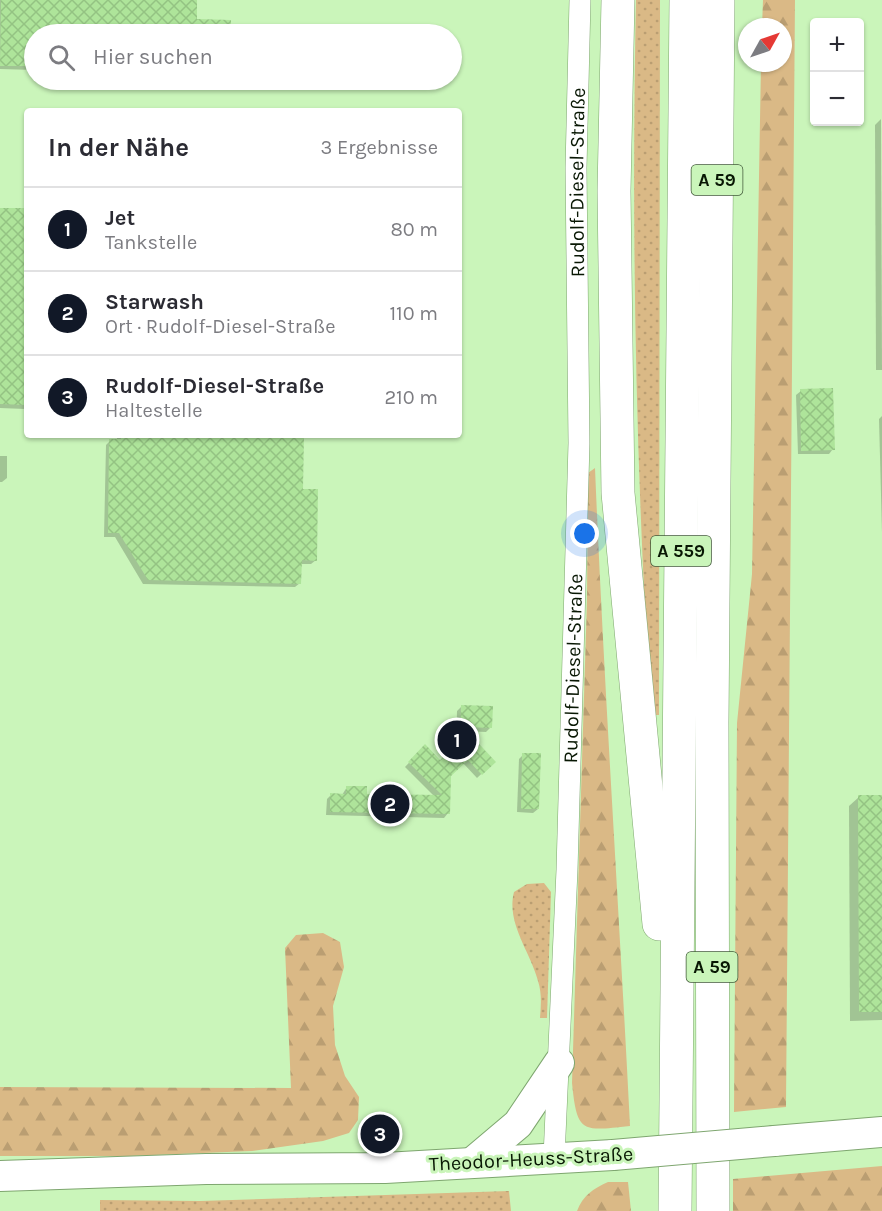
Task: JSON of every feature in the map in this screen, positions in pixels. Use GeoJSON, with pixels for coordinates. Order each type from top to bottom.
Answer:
{"type":"FeatureCollection","features":[{"type":"Feature","properties":{"kind":"highway","name":"A 59"},"geometry":{"type":"LineString","coordinates":[[618,0],[614,191],[618,493],[676,1102],[675,1211]]}},
{"type":"Feature","properties":{"kind":"highway","name":"A 559"},"geometry":{"type":"LineString","coordinates":[[676,1102],[686,0]]}},
{"type":"Feature","properties":{"kind":"highway","name":"A 59"},"geometry":{"type":"LineString","coordinates":[[713,1211],[712,723],[718,0]]}},
{"type":"Feature","properties":{"kind":"main road"},"geometry":{"type":"LineString","coordinates":[[472,1162],[518,1124],[559,1063]]}},
{"type":"Feature","properties":{"kind":"main road","name":"Theodor-Heuss-Straße"},"geometry":{"type":"LineString","coordinates":[[0,1176],[206,1169],[385,1168],[613,1155],[882,1132]]}},
{"type":"Feature","properties":{"kind":"street","name":"Rudolf-Diesel-Straße"},"geometry":{"type":"LineString","coordinates":[[554,1157],[567,870],[579,443],[576,168],[580,0]]}},
{"type":"Feature","properties":{"kind":"green space"},"geometry":{"type":"Polygon","coordinates":[[[636,0],[660,0],[659,715],[651,715],[638,447],[634,179],[636,0]]]}},
{"type":"Feature","properties":{"kind":"green space"},"geometry":{"type":"Polygon","coordinates":[[[763,0],[795,0],[786,1107],[734,1112],[737,723],[752,574],[761,72],[792,72],[792,18],[762,18],[763,0]]]}},
{"type":"Feature","properties":{"kind":"green space"},"geometry":{"type":"Polygon","coordinates":[[[595,468],[630,1126],[601,1129],[585,1126],[580,1120],[576,1112],[572,1083],[587,600],[588,473],[595,468]]]}},
{"type":"Feature","properties":{"kind":"green space"},"geometry":{"type":"Polygon","coordinates":[[[544,883],[551,892],[547,1018],[540,1018],[539,986],[516,926],[512,903],[514,892],[527,884],[544,883]]]}},
{"type":"Feature","properties":{"kind":"green space"},"geometry":{"type":"Polygon","coordinates":[[[323,933],[340,942],[344,967],[333,1006],[335,1045],[345,1076],[359,1097],[358,1120],[349,1133],[323,1141],[252,1151],[129,1156],[0,1156],[0,1087],[291,1088],[285,948],[296,935],[323,933]]]}},
{"type":"Feature","properties":{"kind":"green space"},"geometry":{"type":"Polygon","coordinates":[[[882,1166],[882,1211],[733,1211],[733,1179],[882,1166]]]}},
{"type":"Feature","properties":{"kind":"green space"},"geometry":{"type":"Polygon","coordinates":[[[608,1182],[628,1182],[631,1211],[577,1211],[589,1193],[608,1182]]]}},
{"type":"Feature","properties":{"kind":"green space"},"geometry":{"type":"Polygon","coordinates":[[[509,1191],[511,1211],[100,1211],[100,1200],[200,1201],[509,1191]]]}},
{"type":"Feature","properties":{"kind":"building"},"geometry":{"type":"Polygon","coordinates":[[[1,0],[197,0],[197,19],[231,20],[231,24],[24,24],[24,66],[0,66],[1,0]]]}},
{"type":"Feature","properties":{"kind":"building"},"geometry":{"type":"Polygon","coordinates":[[[0,208],[24,208],[24,405],[0,404],[0,208]]]}},
{"type":"Feature","properties":{"kind":"building"},"geometry":{"type":"Polygon","coordinates":[[[833,388],[835,450],[801,451],[800,389],[833,388]]]}},
{"type":"Feature","properties":{"kind":"building"},"geometry":{"type":"Polygon","coordinates":[[[304,438],[303,489],[318,489],[317,561],[302,560],[301,584],[148,580],[119,533],[108,533],[109,439],[304,438]]]}},
{"type":"Feature","properties":{"kind":"building"},"geometry":{"type":"Polygon","coordinates":[[[461,705],[493,706],[492,728],[463,727],[496,762],[482,775],[468,760],[451,776],[450,814],[330,812],[330,793],[346,794],[346,786],[367,786],[367,794],[442,795],[408,762],[425,744],[440,760],[460,742],[461,705]]]}},
{"type":"Feature","properties":{"kind":"building"},"geometry":{"type":"Polygon","coordinates":[[[522,753],[541,753],[539,809],[521,809],[522,753]]]}},
{"type":"Feature","properties":{"kind":"building"},"geometry":{"type":"Polygon","coordinates":[[[858,795],[882,795],[882,1012],[859,1012],[858,795]]]}},
{"type":"Feature","properties":{"kind":"place","name":"Jet"},"geometry":{"type":"Point","coordinates":[457,740]}},
{"type":"Feature","properties":{"kind":"place","name":"Starwash"},"geometry":{"type":"Point","coordinates":[390,804]}},
{"type":"Feature","properties":{"kind":"place","name":"Rudolf-Diesel-Straße"},"geometry":{"type":"Point","coordinates":[380,1134]}}]}
